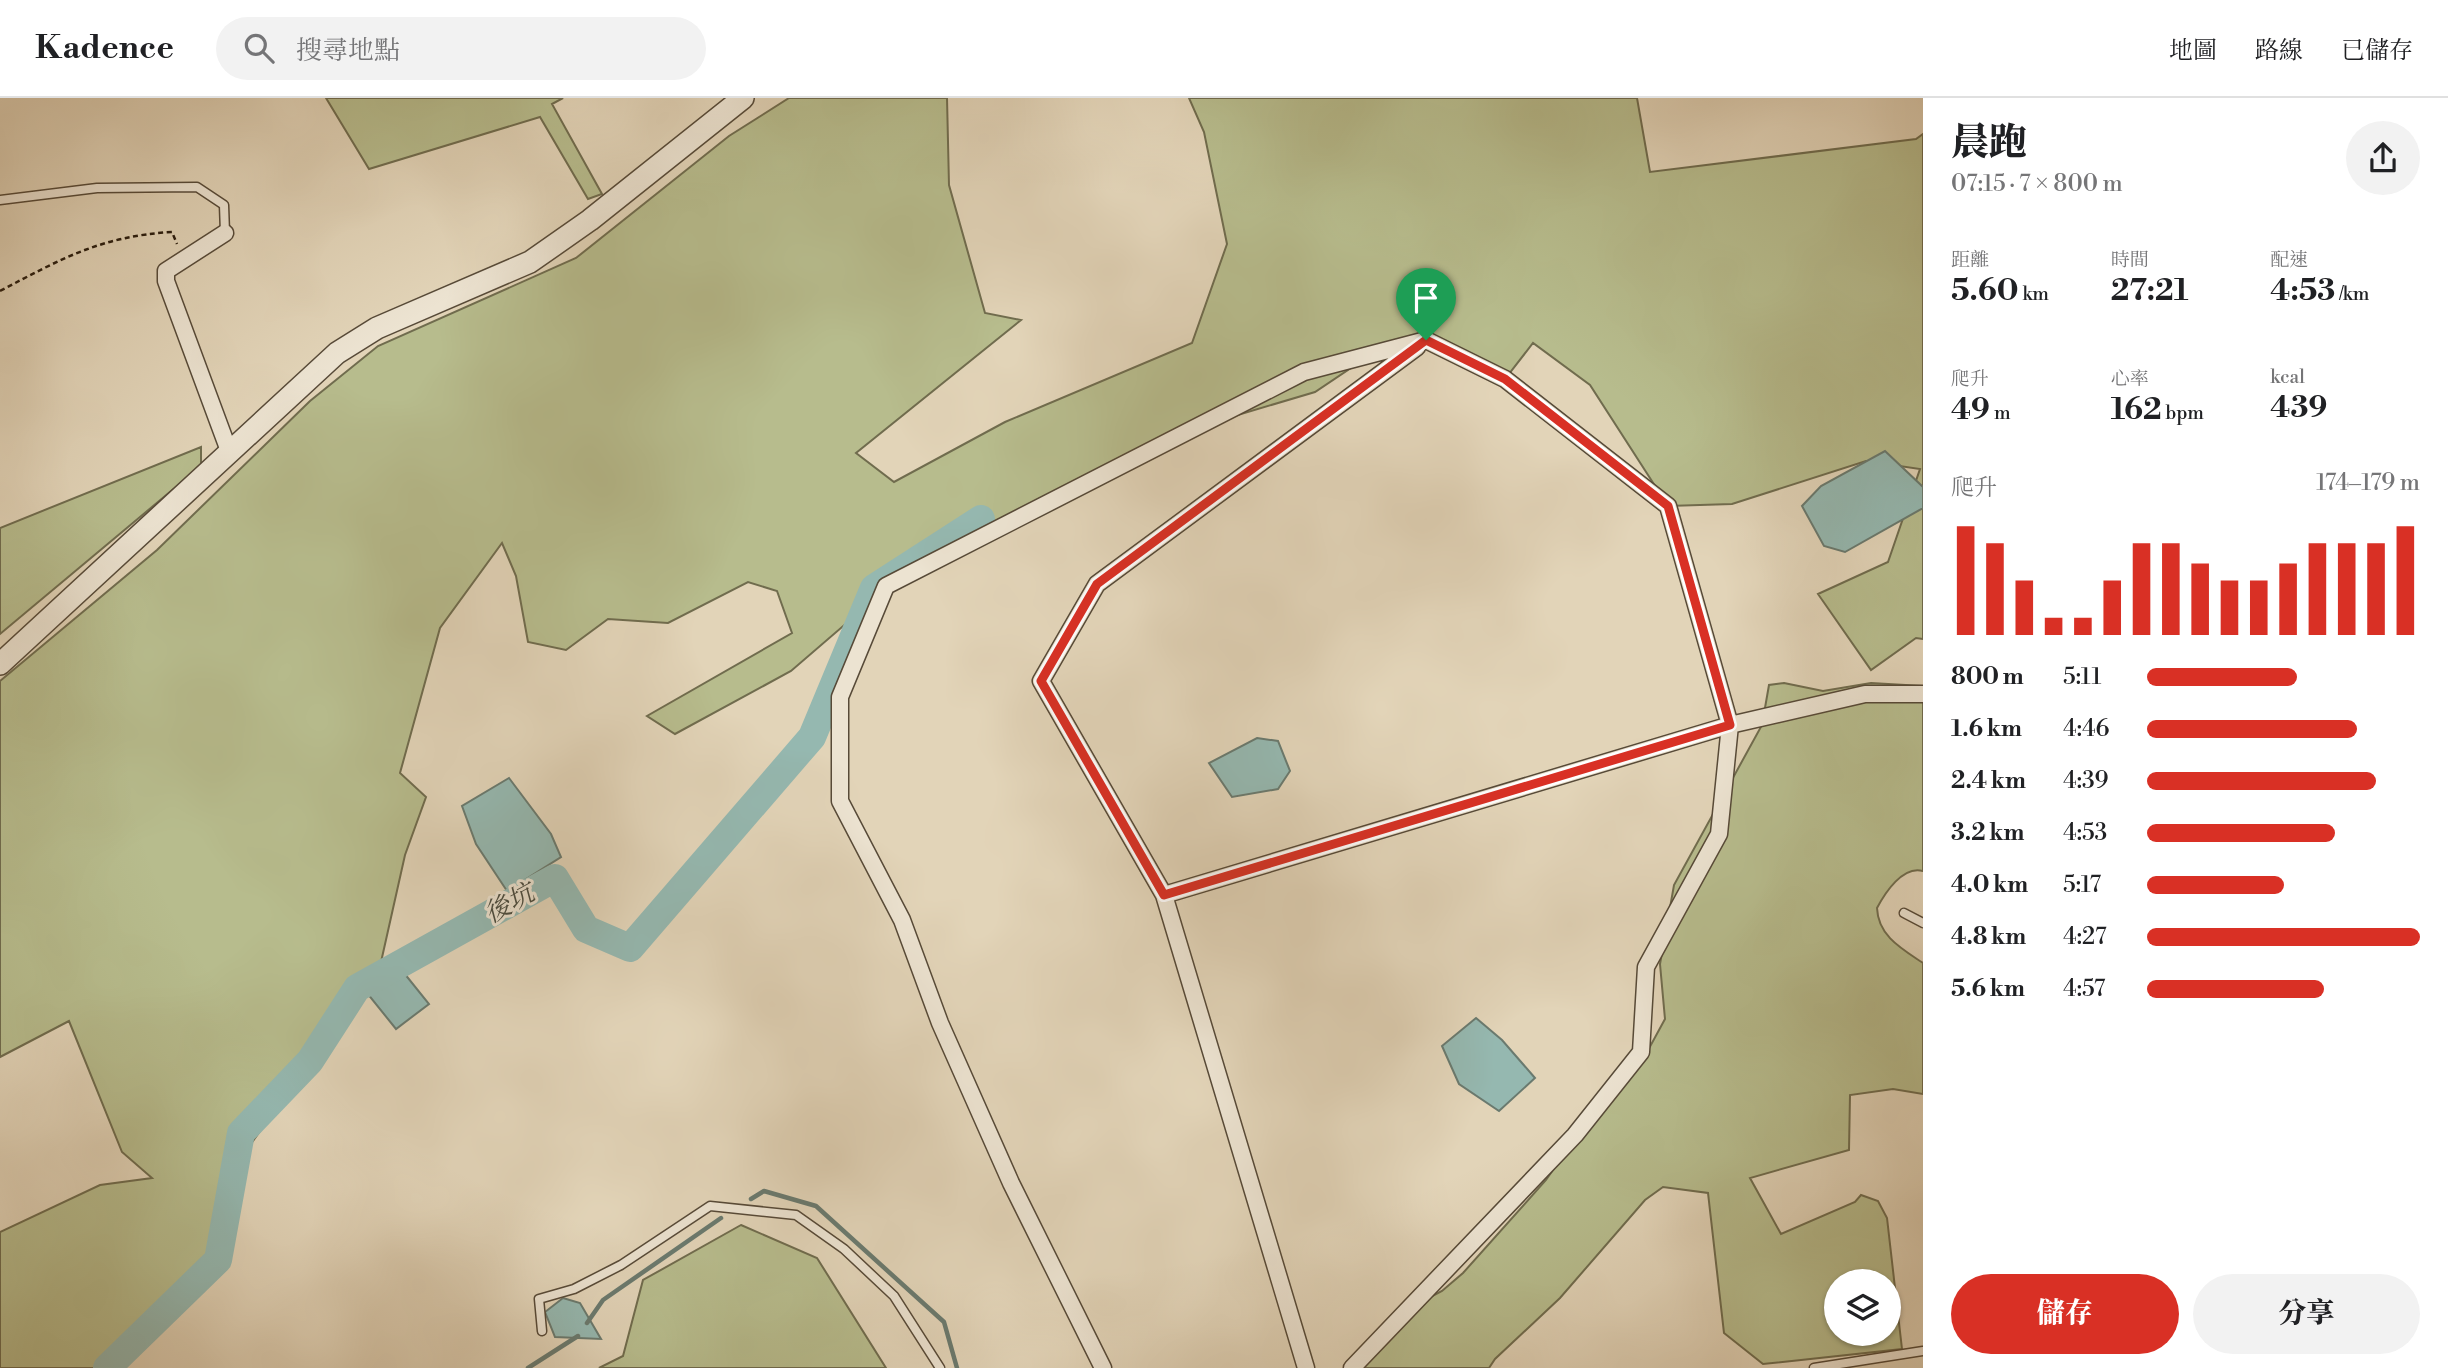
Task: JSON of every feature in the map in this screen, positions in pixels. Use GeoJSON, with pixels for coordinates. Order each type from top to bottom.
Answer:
{"type":"FeatureCollection","features":[{"type":"Feature","properties":{"kind":"street"},"geometry":{"type":"LineString","coordinates":[[0,664],[337,353],[377,328],[530,262],[590,220],[743,98]]}},
{"type":"Feature","properties":{"kind":"street"},"geometry":{"type":"LineString","coordinates":[[225,233],[166,271],[166,281],[229,452]]}},
{"type":"Feature","properties":{"kind":"street"},"geometry":{"type":"LineString","coordinates":[[1306,1368],[1164,895],[1041,681],[1097,584],[1426,340]]}},
{"type":"Feature","properties":{"kind":"street"},"geometry":{"type":"LineString","coordinates":[[1103,1368],[1011,1183],[940,1023],[902,920],[840,801],[840,697],[886,586],[1304,372],[1426,340],[1505,379],[1668,506],[1730,725],[1719,834],[1646,967],[1642,1052],[1576,1135],[1352,1368]]}},
{"type":"Feature","properties":{"kind":"street"},"geometry":{"type":"LineString","coordinates":[[1164,895],[1730,725],[1865,694],[1923,694]]}},
{"type":"Feature","properties":{"kind":"lane"},"geometry":{"type":"LineString","coordinates":[[0,200],[97,188],[197,187],[224,205],[225,233]]}},
{"type":"Feature","properties":{"kind":"lane"},"geometry":{"type":"LineString","coordinates":[[1904,913],[1923,923]]}},
{"type":"Feature","properties":{"kind":"lane"},"geometry":{"type":"LineString","coordinates":[[542,1331],[539,1299],[574,1289],[621,1265],[710,1206],[796,1215],[825,1235],[894,1296],[940,1368]]}},
{"type":"Feature","properties":{"kind":"lane"},"geometry":{"type":"LineString","coordinates":[[1814,1368],[1923,1351]]}},
{"type":"Feature","properties":{"kind":"path"},"geometry":{"type":"LineString","coordinates":[[0,291],[83,248],[134,234],[172,232],[185,260]]}},
{"type":"Feature","properties":{"kind":"green space"},"geometry":{"type":"Polygon","coordinates":[[[326,98],[563,98],[552,104],[602,194],[588,199],[540,117],[369,169],[326,98]]]}},
{"type":"Feature","properties":{"kind":"green space"},"geometry":{"type":"Polygon","coordinates":[[[789,98],[947,98],[949,185],[985,313],[1021,320],[856,453],[894,482],[1005,422],[1192,343],[1227,244],[1204,132],[1189,98],[1637,98],[1650,172],[1916,139],[1923,134],[1923,639],[1916,638],[1871,670],[1818,594],[1888,562],[1920,469],[1866,461],[1732,504],[1668,506],[1590,385],[1533,343],[1505,379],[1426,340],[1357,364],[1315,392],[1211,423],[921,559],[791,671],[675,734],[647,716],[792,633],[777,591],[748,582],[668,623],[608,619],[566,650],[528,642],[516,576],[502,543],[440,628],[400,773],[426,797],[405,855],[381,962],[225,1180],[226,1240],[121,1353],[100,1368],[0,1368],[0,1232],[100,1185],[152,1178],[122,1152],[69,1021],[0,1057],[0,681],[157,550],[310,401],[378,346],[576,258],[729,136],[789,98]]]}},
{"type":"Feature","properties":{"kind":"green space"},"geometry":{"type":"Polygon","coordinates":[[[201,447],[201,466],[0,634],[0,528],[201,447]]]}},
{"type":"Feature","properties":{"kind":"green space"},"geometry":{"type":"Polygon","coordinates":[[[1784,683],[1823,691],[1871,683],[1923,686],[1923,871],[1916,870],[1902,876],[1877,908],[1878,918],[1886,934],[1899,947],[1923,963],[1923,1094],[1893,1089],[1850,1095],[1849,1150],[1750,1178],[1781,1234],[1855,1202],[1861,1195],[1878,1201],[1887,1218],[1893,1269],[1824,1269],[1824,1346],[1901,1346],[1901,1340],[1902,1349],[1763,1364],[1724,1333],[1708,1193],[1663,1187],[1645,1200],[1560,1298],[1495,1359],[1489,1368],[1347,1368],[1408,1309],[1442,1291],[1463,1273],[1546,1180],[1584,1126],[1646,1054],[1665,1019],[1660,964],[1674,885],[1762,725],[1769,685],[1784,683]]]}},
{"type":"Feature","properties":{"kind":"green space"},"geometry":{"type":"Polygon","coordinates":[[[741,1225],[817,1258],[886,1368],[599,1368],[623,1356],[643,1280],[741,1225]]]}},
{"type":"Feature","properties":{"kind":"water"},"geometry":{"type":"Polygon","coordinates":[[[1885,451],[1923,487],[1923,508],[1845,552],[1824,546],[1802,506],[1821,486],[1885,451]]]}},
{"type":"Feature","properties":{"kind":"water"},"geometry":{"type":"Polygon","coordinates":[[[1257,738],[1278,741],[1290,771],[1278,789],[1232,797],[1209,763],[1257,738]]]}},
{"type":"Feature","properties":{"kind":"water"},"geometry":{"type":"Polygon","coordinates":[[[509,778],[551,834],[561,857],[507,891],[476,844],[462,806],[509,778]]]}},
{"type":"Feature","properties":{"kind":"water"},"geometry":{"type":"Polygon","coordinates":[[[400,968],[429,1004],[396,1029],[363,988],[400,968]]]}},
{"type":"Feature","properties":{"kind":"water"},"geometry":{"type":"Polygon","coordinates":[[[1476,1018],[1502,1040],[1535,1078],[1499,1111],[1459,1084],[1442,1046],[1476,1018]]]}},
{"type":"Feature","properties":{"kind":"water"},"geometry":{"type":"Polygon","coordinates":[[[563,1298],[580,1303],[601,1339],[555,1337],[545,1312],[563,1298]]]}},
{"type":"Feature","properties":{"kind":"waterway","name":"後坑"},"geometry":{"type":"LineString","coordinates":[[107,1368],[218,1260],[241,1133],[310,1061],[357,988],[555,878],[586,929],[630,948],[812,737],[874,588],[981,519]]}},
{"type":"Feature","properties":{"kind":"waterway"},"geometry":{"type":"LineString","coordinates":[[751,1199],[764,1191],[816,1206],[944,1322],[957,1368]]}},
{"type":"Feature","properties":{"kind":"waterway"},"geometry":{"type":"LineString","coordinates":[[587,1323],[603,1300],[721,1218]]}},
{"type":"Feature","properties":{"kind":"waterway"},"geometry":{"type":"LineString","coordinates":[[528,1368],[578,1336]]}},
{"type":"Feature","properties":{"kind":"route"},"geometry":{"type":"LineString","coordinates":[[1426,340],[1505,379],[1668,506],[1730,725],[1164,895],[1041,681],[1097,584],[1426,340]]}}]}
